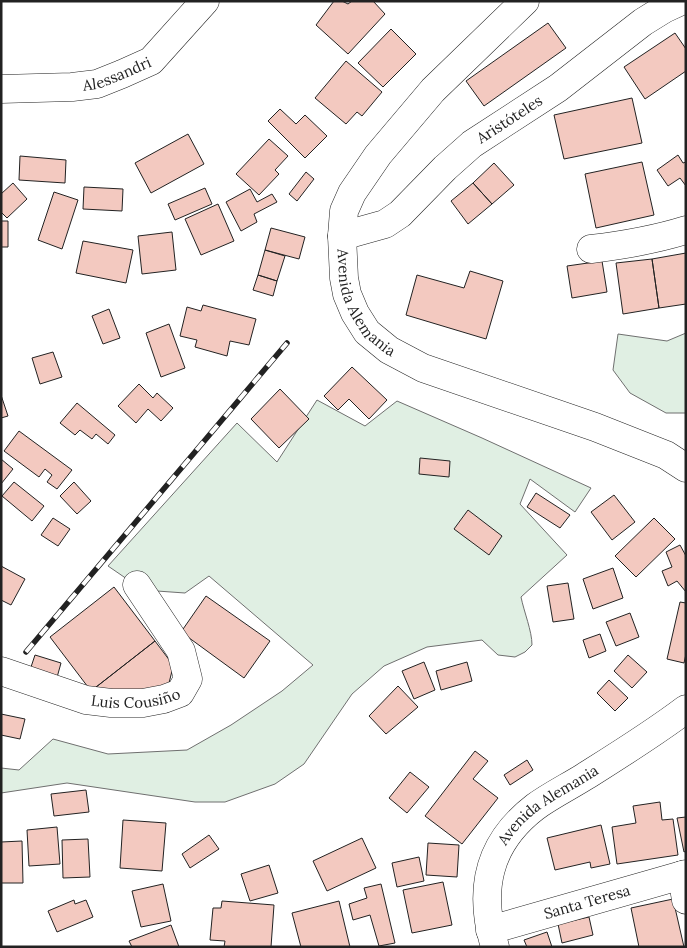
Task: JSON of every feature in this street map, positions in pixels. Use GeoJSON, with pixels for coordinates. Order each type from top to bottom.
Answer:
{"type":"FeatureCollection","features":[{"type":"Feature","properties":{"kind":"street","name":"Alessandri"},"geometry":{"type":"LineString","coordinates":[[1,89],[72,88],[97,84],[122,74],[151,61],[205,1]]}},
{"type":"Feature","properties":{"kind":"street","name":"Avenida Alemania"},"geometry":{"type":"LineString","coordinates":[[525,1],[433,90],[378,154],[352,193],[344,211],[342,236],[344,278],[347,294],[367,332],[389,350],[423,368],[595,427],[666,454],[686,468]]}},
{"type":"Feature","properties":{"kind":"street","name":"Aristóteles"},"geometry":{"type":"LineString","coordinates":[[342,236],[385,224],[400,214],[445,168],[472,144],[558,88],[643,22],[680,1]]}},
{"type":"Feature","properties":{"kind":"street"},"geometry":{"type":"LineString","coordinates":[[591,249],[622,246],[686,230]]}},
{"type":"Feature","properties":{"kind":"street","name":"Luis Cousiño"},"geometry":{"type":"LineString","coordinates":[[1,671],[86,700],[111,703],[143,703],[164,700],[180,693],[188,679],[181,651],[137,585]]}},
{"type":"Feature","properties":{"kind":"street","name":"Avenida Alemania"},"geometry":{"type":"LineString","coordinates":[[492,938],[486,906],[490,866],[510,830],[535,807],[660,729],[686,709]]}},
{"type":"Feature","properties":{"kind":"street","name":"Santa Teresa"},"geometry":{"type":"LineString","coordinates":[[492,938],[685,883]]}},
{"type":"Feature","properties":{"kind":"green space"},"geometry":{"type":"Polygon","coordinates":[[[686,333],[686,413],[666,413],[630,393],[613,370],[618,334],[667,341],[686,333]]]}},
{"type":"Feature","properties":{"kind":"green space"},"geometry":{"type":"Polygon","coordinates":[[[317,400],[365,426],[397,401],[591,488],[575,512],[530,479],[520,504],[567,555],[521,597],[532,645],[525,652],[515,657],[498,655],[482,640],[427,647],[384,666],[352,694],[304,764],[275,784],[225,802],[195,802],[67,783],[1,793],[1,768],[19,770],[53,739],[108,754],[187,750],[231,725],[282,691],[313,665],[209,576],[185,593],[143,590],[108,566],[237,423],[277,462],[317,400]]]}},
{"type":"Feature","properties":{"kind":"building"},"geometry":{"type":"Polygon","coordinates":[[[334,1],[342,1],[348,4],[352,1],[373,1],[385,14],[348,54],[316,25],[334,1]]]}},
{"type":"Feature","properties":{"kind":"building"},"geometry":{"type":"Polygon","coordinates":[[[548,23],[566,48],[484,106],[466,81],[548,23]]]}},
{"type":"Feature","properties":{"kind":"building"},"geometry":{"type":"Polygon","coordinates":[[[391,29],[416,54],[383,87],[358,63],[391,29]]]}},
{"type":"Feature","properties":{"kind":"building"},"geometry":{"type":"Polygon","coordinates":[[[675,33],[686,49],[686,71],[645,99],[624,67],[675,33]]]}},
{"type":"Feature","properties":{"kind":"building"},"geometry":{"type":"Polygon","coordinates":[[[346,61],[382,92],[362,116],[357,112],[346,124],[315,98],[346,61]]]}},
{"type":"Feature","properties":{"kind":"building"},"geometry":{"type":"Polygon","coordinates":[[[632,98],[642,143],[564,159],[554,115],[632,98]]]}},
{"type":"Feature","properties":{"kind":"building"},"geometry":{"type":"Polygon","coordinates":[[[280,109],[296,124],[305,115],[327,136],[305,158],[268,121],[280,109]]]}},
{"type":"Feature","properties":{"kind":"building"},"geometry":{"type":"Polygon","coordinates":[[[188,134],[204,164],[151,193],[135,163],[188,134]]]}},
{"type":"Feature","properties":{"kind":"building"},"geometry":{"type":"Polygon","coordinates":[[[269,139],[288,156],[275,170],[279,174],[259,195],[236,174],[269,139]]]}},
{"type":"Feature","properties":{"kind":"building"},"geometry":{"type":"Polygon","coordinates":[[[678,155],[683,163],[686,162],[686,186],[680,178],[668,186],[657,170],[678,155]]]}},
{"type":"Feature","properties":{"kind":"building"},"geometry":{"type":"Polygon","coordinates":[[[20,156],[66,160],[65,183],[19,180],[20,156]]]}},
{"type":"Feature","properties":{"kind":"building"},"geometry":{"type":"Polygon","coordinates":[[[642,162],[654,215],[596,228],[585,174],[642,162]]]}},
{"type":"Feature","properties":{"kind":"building"},"geometry":{"type":"Polygon","coordinates":[[[494,163],[514,185],[492,204],[473,183],[494,163]]]}},
{"type":"Feature","properties":{"kind":"building"},"geometry":{"type":"Polygon","coordinates":[[[306,172],[314,179],[297,201],[289,194],[306,172]]]}},
{"type":"Feature","properties":{"kind":"building"},"geometry":{"type":"Polygon","coordinates":[[[13,183],[27,199],[7,218],[1,212],[1,194],[13,183]]]}},
{"type":"Feature","properties":{"kind":"building"},"geometry":{"type":"Polygon","coordinates":[[[473,183],[492,204],[468,224],[451,201],[473,183]]]}},
{"type":"Feature","properties":{"kind":"building"},"geometry":{"type":"Polygon","coordinates":[[[84,187],[123,189],[122,211],[83,209],[84,187]]]}},
{"type":"Feature","properties":{"kind":"building"},"geometry":{"type":"Polygon","coordinates":[[[205,188],[212,204],[175,220],[168,204],[205,188]]]}},
{"type":"Feature","properties":{"kind":"building"},"geometry":{"type":"Polygon","coordinates":[[[250,189],[257,202],[272,194],[277,202],[254,214],[257,222],[241,231],[226,202],[250,189]]]}},
{"type":"Feature","properties":{"kind":"building"},"geometry":{"type":"Polygon","coordinates":[[[54,192],[78,200],[62,249],[38,240],[54,192]]]}},
{"type":"Feature","properties":{"kind":"building"},"geometry":{"type":"Polygon","coordinates":[[[218,204],[234,241],[201,255],[185,219],[218,204]]]}},
{"type":"Feature","properties":{"kind":"building"},"geometry":{"type":"Polygon","coordinates":[[[1,221],[8,221],[8,247],[1,247],[1,221]]]}},
{"type":"Feature","properties":{"kind":"building"},"geometry":{"type":"Polygon","coordinates":[[[271,228],[305,237],[299,259],[265,250],[271,228]]]}},
{"type":"Feature","properties":{"kind":"building"},"geometry":{"type":"Polygon","coordinates":[[[172,232],[176,270],[142,274],[138,236],[172,232]]]}},
{"type":"Feature","properties":{"kind":"building"},"geometry":{"type":"Polygon","coordinates":[[[83,241],[133,250],[126,283],[76,273],[83,241]]]}},
{"type":"Feature","properties":{"kind":"building"},"geometry":{"type":"Polygon","coordinates":[[[265,250],[285,256],[277,281],[258,275],[265,250]]]}},
{"type":"Feature","properties":{"kind":"building"},"geometry":{"type":"Polygon","coordinates":[[[686,253],[686,304],[659,308],[652,259],[686,253]]]}},
{"type":"Feature","properties":{"kind":"building"},"geometry":{"type":"Polygon","coordinates":[[[652,259],[659,308],[623,314],[616,263],[652,259]]]}},
{"type":"Feature","properties":{"kind":"building"},"geometry":{"type":"Polygon","coordinates":[[[602,261],[607,292],[572,298],[567,266],[602,261]]]}},
{"type":"Feature","properties":{"kind":"building"},"geometry":{"type":"Polygon","coordinates":[[[470,271],[503,281],[486,339],[406,315],[417,275],[464,288],[470,271]]]}},
{"type":"Feature","properties":{"kind":"building"},"geometry":{"type":"Polygon","coordinates":[[[258,275],[277,281],[273,296],[253,290],[258,275]]]}},
{"type":"Feature","properties":{"kind":"building"},"geometry":{"type":"Polygon","coordinates":[[[203,305],[256,319],[249,345],[230,341],[227,356],[195,347],[197,340],[180,336],[187,307],[201,311],[203,305]]]}},
{"type":"Feature","properties":{"kind":"building"},"geometry":{"type":"Polygon","coordinates":[[[109,309],[120,338],[103,344],[92,316],[109,309]]]}},
{"type":"Feature","properties":{"kind":"building"},"geometry":{"type":"Polygon","coordinates":[[[169,324],[185,368],[161,377],[146,333],[169,324]]]}},
{"type":"Feature","properties":{"kind":"building"},"geometry":{"type":"Polygon","coordinates":[[[53,352],[62,377],[40,384],[32,358],[53,352]]]}},
{"type":"Feature","properties":{"kind":"building"},"geometry":{"type":"Polygon","coordinates":[[[352,367],[387,400],[369,419],[349,399],[338,410],[324,396],[352,367]]]}},
{"type":"Feature","properties":{"kind":"building"},"geometry":{"type":"Polygon","coordinates":[[[139,384],[153,398],[157,393],[173,408],[161,421],[148,409],[136,423],[118,406],[139,384]]]}},
{"type":"Feature","properties":{"kind":"building"},"geometry":{"type":"Polygon","coordinates":[[[280,389],[309,419],[279,448],[251,419],[280,389]]]}},
{"type":"Feature","properties":{"kind":"building"},"geometry":{"type":"Polygon","coordinates":[[[1,395],[8,416],[1,418],[1,395]]]}},
{"type":"Feature","properties":{"kind":"building"},"geometry":{"type":"Polygon","coordinates":[[[77,403],[115,435],[108,444],[96,434],[92,439],[80,430],[75,435],[60,423],[77,403]]]}},
{"type":"Feature","properties":{"kind":"building"},"geometry":{"type":"Polygon","coordinates":[[[19,431],[72,470],[57,489],[47,482],[52,475],[45,469],[39,477],[4,451],[19,431]]]}},
{"type":"Feature","properties":{"kind":"building"},"geometry":{"type":"Polygon","coordinates":[[[420,458],[450,461],[449,477],[419,474],[420,458]]]}},
{"type":"Feature","properties":{"kind":"building"},"geometry":{"type":"Polygon","coordinates":[[[1,459],[13,469],[1,484],[1,459]]]}},
{"type":"Feature","properties":{"kind":"building"},"geometry":{"type":"Polygon","coordinates":[[[14,482],[44,506],[32,521],[2,496],[14,482]]]}},
{"type":"Feature","properties":{"kind":"building"},"geometry":{"type":"Polygon","coordinates":[[[74,482],[91,501],[77,514],[60,496],[74,482]]]}},
{"type":"Feature","properties":{"kind":"building"},"geometry":{"type":"Polygon","coordinates":[[[536,493],[570,515],[560,528],[527,507],[536,493]]]}},
{"type":"Feature","properties":{"kind":"building"},"geometry":{"type":"Polygon","coordinates":[[[614,495],[635,522],[612,540],[591,512],[614,495]]]}},
{"type":"Feature","properties":{"kind":"building"},"geometry":{"type":"Polygon","coordinates":[[[468,510],[502,536],[489,555],[454,529],[468,510]]]}},
{"type":"Feature","properties":{"kind":"building"},"geometry":{"type":"Polygon","coordinates":[[[53,518],[70,529],[58,546],[41,535],[53,518]]]}},
{"type":"Feature","properties":{"kind":"building"},"geometry":{"type":"Polygon","coordinates":[[[654,518],[675,539],[636,577],[615,556],[654,518]]]}},
{"type":"Feature","properties":{"kind":"building"},"geometry":{"type":"Polygon","coordinates":[[[680,545],[686,556],[686,592],[677,581],[668,586],[662,571],[672,567],[666,552],[680,545]]]}},
{"type":"Feature","properties":{"kind":"building"},"geometry":{"type":"Polygon","coordinates":[[[1,566],[25,579],[11,605],[1,600],[1,566]]]}},
{"type":"Feature","properties":{"kind":"building"},"geometry":{"type":"Polygon","coordinates":[[[613,568],[623,598],[593,609],[583,579],[613,568]]]}},
{"type":"Feature","properties":{"kind":"building"},"geometry":{"type":"Polygon","coordinates":[[[568,583],[574,619],[553,622],[547,586],[568,583]]]}},
{"type":"Feature","properties":{"kind":"building"},"geometry":{"type":"Polygon","coordinates":[[[114,587],[155,641],[91,691],[50,637],[114,587]]]}},
{"type":"Feature","properties":{"kind":"building"},"geometry":{"type":"Polygon","coordinates":[[[206,596],[270,641],[244,678],[181,632],[206,596]]]}},
{"type":"Feature","properties":{"kind":"building"},"geometry":{"type":"Polygon","coordinates":[[[680,602],[686,603],[686,654],[684,663],[667,659],[680,602]]]}},
{"type":"Feature","properties":{"kind":"building"},"geometry":{"type":"Polygon","coordinates":[[[630,613],[639,637],[616,646],[606,622],[630,613]]]}},
{"type":"Feature","properties":{"kind":"building"},"geometry":{"type":"Polygon","coordinates":[[[600,634],[606,651],[589,658],[583,640],[600,634]]]}},
{"type":"Feature","properties":{"kind":"building"},"geometry":{"type":"Polygon","coordinates":[[[155,641],[170,661],[172,671],[169,683],[160,688],[95,695],[91,691],[155,641]]]}},
{"type":"Feature","properties":{"kind":"building"},"geometry":{"type":"Polygon","coordinates":[[[35,655],[61,663],[56,681],[29,673],[35,655]]]}},
{"type":"Feature","properties":{"kind":"building"},"geometry":{"type":"Polygon","coordinates":[[[628,655],[647,672],[632,688],[614,671],[628,655]]]}},
{"type":"Feature","properties":{"kind":"building"},"geometry":{"type":"Polygon","coordinates":[[[424,662],[435,690],[414,699],[402,671],[424,662]]]}},
{"type":"Feature","properties":{"kind":"building"},"geometry":{"type":"Polygon","coordinates":[[[467,662],[472,681],[441,690],[436,671],[467,662]]]}},
{"type":"Feature","properties":{"kind":"building"},"geometry":{"type":"Polygon","coordinates":[[[609,680],[628,698],[615,711],[597,693],[609,680]]]}},
{"type":"Feature","properties":{"kind":"building"},"geometry":{"type":"Polygon","coordinates":[[[398,686],[418,707],[386,734],[369,716],[398,686]]]}},
{"type":"Feature","properties":{"kind":"building"},"geometry":{"type":"Polygon","coordinates":[[[1,714],[25,719],[20,739],[1,735],[1,714]]]}},
{"type":"Feature","properties":{"kind":"building"},"geometry":{"type":"Polygon","coordinates":[[[475,751],[488,761],[473,779],[498,798],[462,844],[425,816],[475,751]]]}},
{"type":"Feature","properties":{"kind":"building"},"geometry":{"type":"Polygon","coordinates":[[[527,760],[533,770],[510,785],[504,775],[527,760]]]}},
{"type":"Feature","properties":{"kind":"building"},"geometry":{"type":"Polygon","coordinates":[[[410,772],[429,787],[407,813],[389,798],[410,772]]]}},
{"type":"Feature","properties":{"kind":"building"},"geometry":{"type":"Polygon","coordinates":[[[86,790],[89,812],[54,816],[51,794],[86,790]]]}},
{"type":"Feature","properties":{"kind":"building"},"geometry":{"type":"Polygon","coordinates":[[[660,802],[662,820],[673,819],[678,855],[617,864],[612,827],[636,823],[633,806],[660,802]]]}},
{"type":"Feature","properties":{"kind":"building"},"geometry":{"type":"Polygon","coordinates":[[[686,817],[686,851],[684,852],[677,818],[686,817]]]}},
{"type":"Feature","properties":{"kind":"building"},"geometry":{"type":"Polygon","coordinates":[[[123,820],[166,823],[162,871],[120,868],[123,820]]]}},
{"type":"Feature","properties":{"kind":"building"},"geometry":{"type":"Polygon","coordinates":[[[601,825],[610,864],[591,868],[590,862],[555,870],[547,838],[601,825]]]}},
{"type":"Feature","properties":{"kind":"building"},"geometry":{"type":"Polygon","coordinates":[[[57,827],[60,864],[29,866],[27,830],[57,827]]]}},
{"type":"Feature","properties":{"kind":"building"},"geometry":{"type":"Polygon","coordinates":[[[209,835],[219,849],[190,868],[182,854],[209,835]]]}},
{"type":"Feature","properties":{"kind":"building"},"geometry":{"type":"Polygon","coordinates":[[[362,838],[376,868],[327,891],[313,861],[362,838]]]}},
{"type":"Feature","properties":{"kind":"building"},"geometry":{"type":"Polygon","coordinates":[[[88,839],[90,877],[63,878],[62,840],[88,839]]]}},
{"type":"Feature","properties":{"kind":"building"},"geometry":{"type":"Polygon","coordinates":[[[22,841],[23,883],[1,883],[1,842],[22,841]]]}},
{"type":"Feature","properties":{"kind":"building"},"geometry":{"type":"Polygon","coordinates":[[[428,843],[459,845],[457,877],[426,875],[428,843]]]}},
{"type":"Feature","properties":{"kind":"building"},"geometry":{"type":"Polygon","coordinates":[[[419,857],[424,881],[397,887],[392,863],[419,857]]]}},
{"type":"Feature","properties":{"kind":"building"},"geometry":{"type":"Polygon","coordinates":[[[269,865],[278,893],[250,901],[241,874],[269,865]]]}},
{"type":"Feature","properties":{"kind":"building"},"geometry":{"type":"Polygon","coordinates":[[[443,882],[452,925],[412,933],[403,890],[443,882]]]}},
{"type":"Feature","properties":{"kind":"building"},"geometry":{"type":"Polygon","coordinates":[[[163,884],[171,921],[141,927],[132,891],[163,884]]]}},
{"type":"Feature","properties":{"kind":"building"},"geometry":{"type":"Polygon","coordinates":[[[381,884],[395,943],[379,946],[370,915],[353,920],[349,904],[367,898],[364,888],[381,884]]]}},
{"type":"Feature","properties":{"kind":"building"},"geometry":{"type":"Polygon","coordinates":[[[673,899],[684,947],[639,947],[631,908],[673,899]]]}},
{"type":"Feature","properties":{"kind":"building"},"geometry":{"type":"Polygon","coordinates":[[[74,900],[75,904],[86,900],[93,917],[57,932],[48,911],[74,900]]]}},
{"type":"Feature","properties":{"kind":"building"},"geometry":{"type":"Polygon","coordinates":[[[222,901],[274,905],[271,947],[224,947],[225,941],[210,940],[213,908],[221,908],[222,901]]]}},
{"type":"Feature","properties":{"kind":"building"},"geometry":{"type":"Polygon","coordinates":[[[339,901],[350,947],[301,947],[292,913],[339,901]]]}},
{"type":"Feature","properties":{"kind":"building"},"geometry":{"type":"Polygon","coordinates":[[[589,917],[593,935],[562,943],[558,924],[589,917]]]}},
{"type":"Feature","properties":{"kind":"building"},"geometry":{"type":"Polygon","coordinates":[[[171,925],[179,947],[132,947],[129,941],[171,925]]]}},
{"type":"Feature","properties":{"kind":"building"},"geometry":{"type":"Polygon","coordinates":[[[547,932],[552,947],[527,947],[524,940],[547,932]]]}},
{"type":"Feature","properties":{"kind":"railway"},"geometry":{"type":"LineString","coordinates":[[26,652],[287,343]]}}]}
